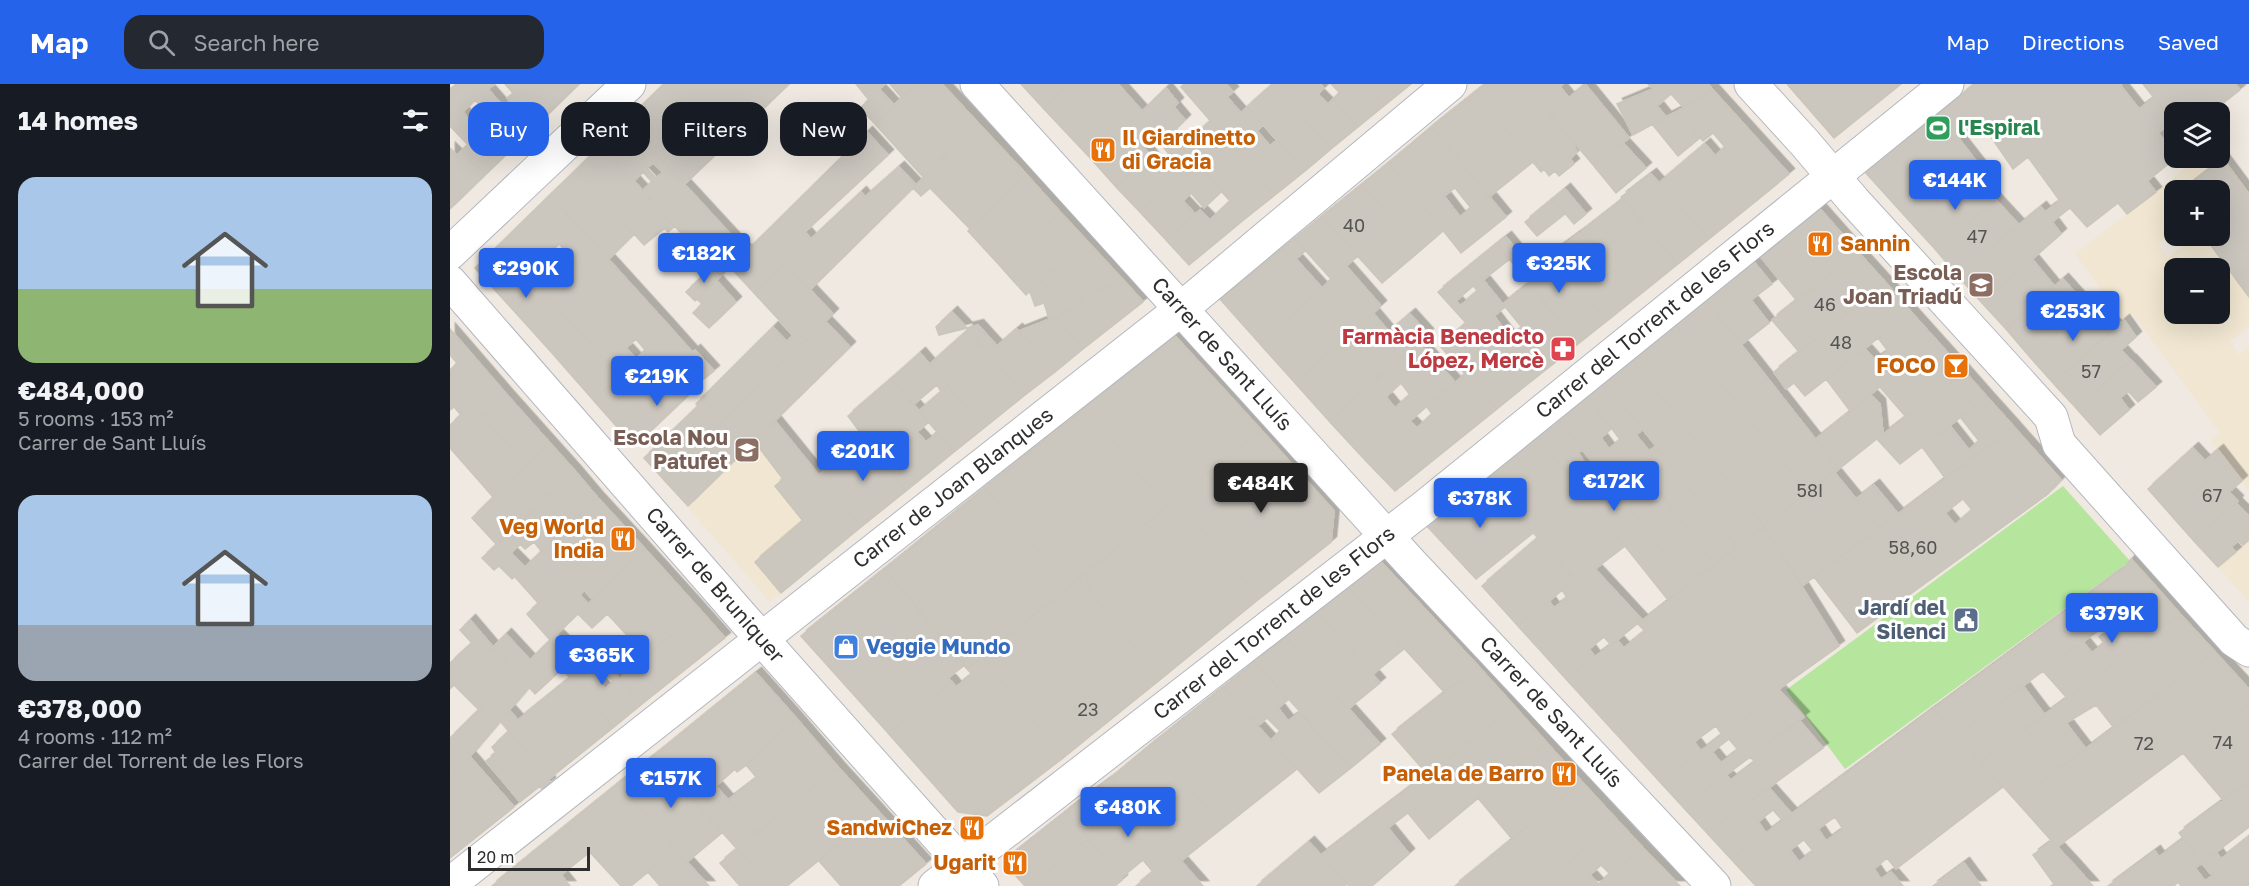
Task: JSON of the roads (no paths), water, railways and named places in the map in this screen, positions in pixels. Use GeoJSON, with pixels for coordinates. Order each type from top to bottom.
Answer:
{"type":"FeatureCollection","features":[{"type":"Feature","properties":{"kind":"street"},"geometry":{"type":"LineString","coordinates":[[450,253],[629,84]]}},
{"type":"Feature","properties":{"kind":"street","name":"Carrer de Sant Lluís"},"geometry":{"type":"LineString","coordinates":[[977,84],[1387,536],[1714,886]]}},
{"type":"Feature","properties":{"kind":"street","name":"Carrer de Joan Blanques"},"geometry":{"type":"LineString","coordinates":[[450,884],[1181,309],[1450,84]]}},
{"type":"Feature","properties":{"kind":"street"},"geometry":{"type":"LineString","coordinates":[[1751,84],[2051,417],[2059,444],[2235,640],[2249,650]]}},
{"type":"Feature","properties":{"kind":"street","name":"Carrer del Torrent de les Flors"},"geometry":{"type":"LineString","coordinates":[[935,886],[972,875],[1387,536],[1947,84]]}},
{"type":"Feature","properties":{"kind":"street","name":"Carrer de Bruniquer"},"geometry":{"type":"LineString","coordinates":[[450,282],[972,875]]}},
{"type":"Feature","properties":{"kind":"place","name":"l'Espiral"},"geometry":{"type":"Point","coordinates":[1938,128]}},
{"type":"Feature","properties":{"kind":"place","name":"Il Giardinetto di Gracia"},"geometry":{"type":"Point","coordinates":[1103,150]}},
{"type":"Feature","properties":{"kind":"place","name":"Sannin"},"geometry":{"type":"Point","coordinates":[1820,244]}},
{"type":"Feature","properties":{"kind":"place","name":"Escola Joan Triadú"},"geometry":{"type":"Point","coordinates":[1981,285]}},
{"type":"Feature","properties":{"kind":"place","name":"Farmàcia Benedicto López, Mercè"},"geometry":{"type":"Point","coordinates":[1563,349]}},
{"type":"Feature","properties":{"kind":"place","name":"FOCO"},"geometry":{"type":"Point","coordinates":[1956,366]}},
{"type":"Feature","properties":{"kind":"place","name":"Escola Nou Patufet"},"geometry":{"type":"Point","coordinates":[747,450]}},
{"type":"Feature","properties":{"kind":"place","name":"Veg World India"},"geometry":{"type":"Point","coordinates":[623,539]}},
{"type":"Feature","properties":{"kind":"place","name":"Jardí del Silenci"},"geometry":{"type":"Point","coordinates":[1966,620]}},
{"type":"Feature","properties":{"kind":"place","name":"Veggie Mundo"},"geometry":{"type":"Point","coordinates":[846,647]}},
{"type":"Feature","properties":{"kind":"place","name":"Panela de Barro"},"geometry":{"type":"Point","coordinates":[1564,774]}},
{"type":"Feature","properties":{"kind":"place","name":"SandwiChez"},"geometry":{"type":"Point","coordinates":[972,828]}},
{"type":"Feature","properties":{"kind":"place","name":"Ugarit"},"geometry":{"type":"Point","coordinates":[1015,863]}}]}
